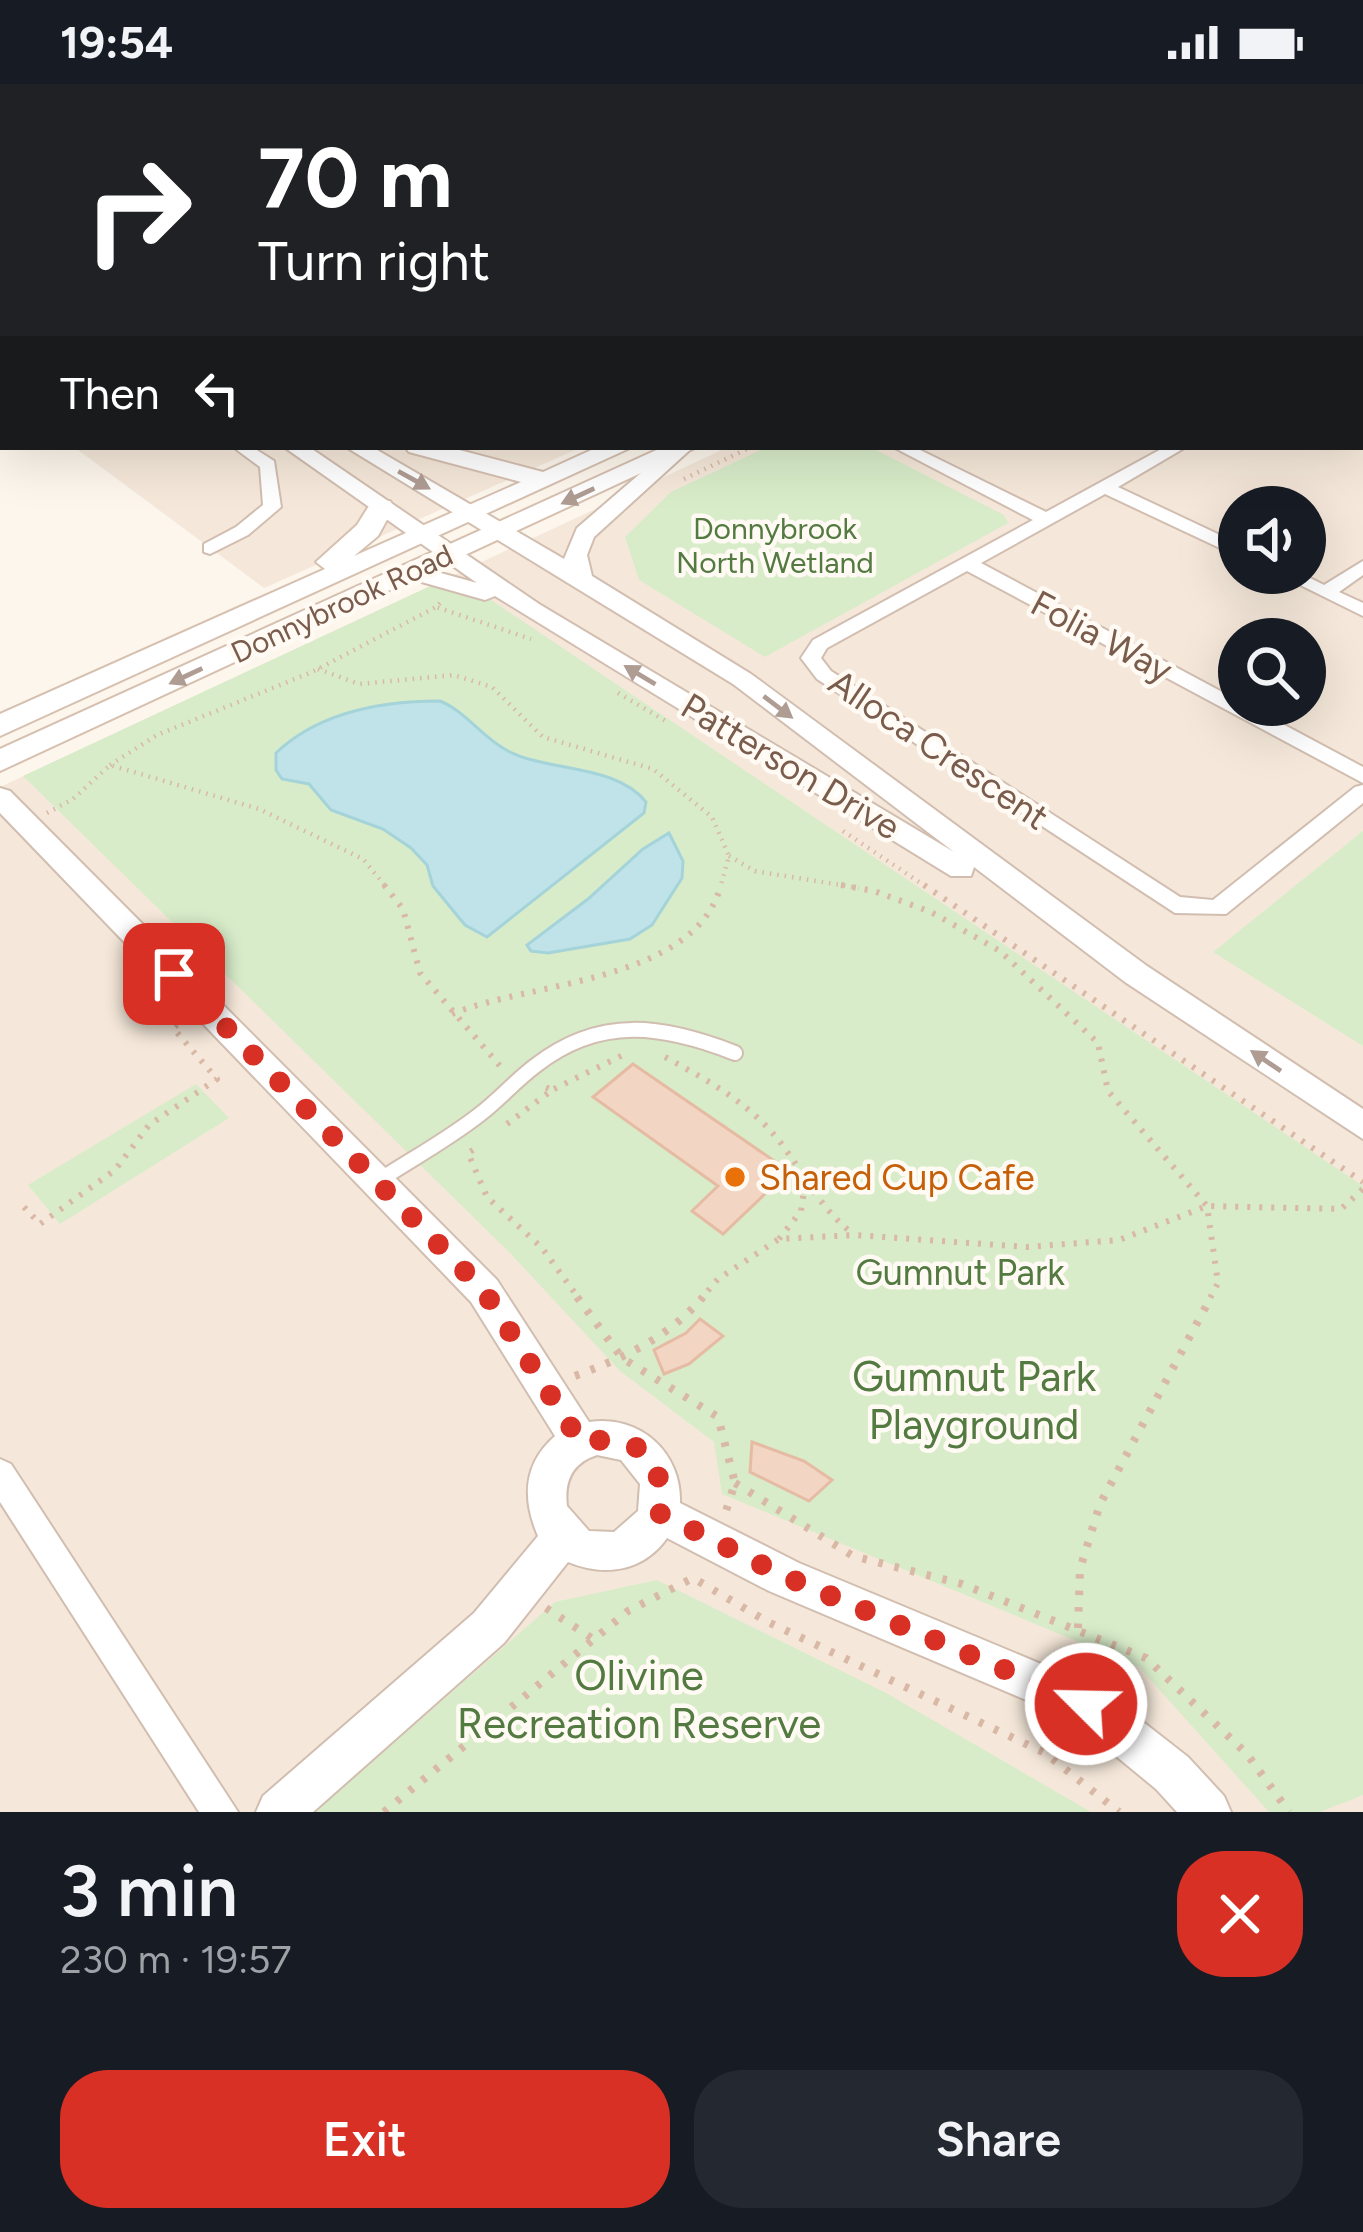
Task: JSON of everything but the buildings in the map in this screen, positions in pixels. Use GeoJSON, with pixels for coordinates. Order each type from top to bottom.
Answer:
{"type":"FeatureCollection","features":[{"type":"Feature","properties":{"kind":"main road"},"geometry":{"type":"LineString","coordinates":[[430,450],[545,480]]}},
{"type":"Feature","properties":{"kind":"main road","name":"Donnybrook Road"},"geometry":{"type":"LineString","coordinates":[[0,726],[612,450]]}},
{"type":"Feature","properties":{"kind":"main road","name":"Donnybrook Road"},"geometry":{"type":"LineString","coordinates":[[0,761],[678,450]]}},
{"type":"Feature","properties":{"kind":"main road"},"geometry":{"type":"LineString","coordinates":[[272,602],[368,530],[381,507]]}},
{"type":"Feature","properties":{"kind":"street"},"geometry":{"type":"LineString","coordinates":[[210,548],[242,532],[272,507],[268,465],[246,450]]}},
{"type":"Feature","properties":{"kind":"street","name":"Patterson Drive"},"geometry":{"type":"LineString","coordinates":[[299,450],[530,609],[1136,974],[1363,1126]]}},
{"type":"Feature","properties":{"kind":"street","name":"Patterson Drive"},"geometry":{"type":"LineString","coordinates":[[362,450],[742,679],[1136,974]]}},
{"type":"Feature","properties":{"kind":"street"},"geometry":{"type":"LineString","coordinates":[[581,578],[575,547],[585,533],[681,450]]}},
{"type":"Feature","properties":{"kind":"street"},"geometry":{"type":"LineString","coordinates":[[908,450],[1049,521]]}},
{"type":"Feature","properties":{"kind":"street","name":"Alloca Crescent"},"geometry":{"type":"LineString","coordinates":[[1173,450],[820,644],[811,658],[824,675],[1175,905],[1218,908],[1363,792]]}},
{"type":"Feature","properties":{"kind":"street"},"geometry":{"type":"LineString","coordinates":[[1106,488],[1218,541]]}},
{"type":"Feature","properties":{"kind":"street","name":"Folia Way"},"geometry":{"type":"LineString","coordinates":[[968,564],[1363,776]]}},
{"type":"Feature","properties":{"kind":"street"},"geometry":{"type":"LineString","coordinates":[[1326,592],[1363,567]]}},
{"type":"Feature","properties":{"kind":"street"},"geometry":{"type":"LineString","coordinates":[[412,572],[530,609]]}},
{"type":"Feature","properties":{"kind":"street"},"geometry":{"type":"LineString","coordinates":[[1326,592],[1363,610]]}},
{"type":"Feature","properties":{"kind":"street"},"geometry":{"type":"LineString","coordinates":[[0,796],[484,1291],[581,1443]]}},
{"type":"Feature","properties":{"kind":"street"},"geometry":{"type":"LineString","coordinates":[[621,1441],[646,1454],[663,1489],[659,1513],[632,1543],[590,1550],[562,1538],[549,1522],[544,1484],[552,1466],[581,1443],[621,1441]]}},
{"type":"Feature","properties":{"kind":"street"},"geometry":{"type":"LineString","coordinates":[[0,1474],[220,1812]]}},
{"type":"Feature","properties":{"kind":"street"},"geometry":{"type":"LineString","coordinates":[[659,1513],[784,1576],[1086,1704],[1172,1773],[1208,1812]]}},
{"type":"Feature","properties":{"kind":"street"},"geometry":{"type":"LineString","coordinates":[[279,1812],[489,1628],[562,1538]]}},
{"type":"Feature","properties":{"kind":"lane"},"geometry":{"type":"LineString","coordinates":[[377,1182],[480,1114],[577,1038],[619,1025],[654,1026],[735,1053]]}},
{"type":"Feature","properties":{"kind":"path"},"geometry":{"type":"LineString","coordinates":[[28,823],[73,799],[144,738],[318,669],[404,617],[436,607]]}},
{"type":"Feature","properties":{"kind":"path"},"geometry":{"type":"LineString","coordinates":[[494,625],[550,646]]}},
{"type":"Feature","properties":{"kind":"path"},"geometry":{"type":"LineString","coordinates":[[318,669],[359,684],[454,675],[491,687],[544,737],[652,769],[712,817],[729,856],[755,871],[874,891],[931,912],[1000,951],[1098,1043],[1108,1090],[1208,1207],[1218,1283],[1100,1504],[1080,1569],[1078,1628]]}},
{"type":"Feature","properties":{"kind":"path"},"geometry":{"type":"LineString","coordinates":[[607,685],[687,733]]}},
{"type":"Feature","properties":{"kind":"path"},"geometry":{"type":"LineString","coordinates":[[110,765],[259,809],[363,859],[403,909],[420,973],[452,1014],[497,1064],[552,1090]]}},
{"type":"Feature","properties":{"kind":"path"},"geometry":{"type":"LineString","coordinates":[[779,1239],[855,1235],[1050,1246],[1119,1240],[1208,1207],[1341,1209],[1363,1185],[828,821]]}},
{"type":"Feature","properties":{"kind":"path"},"geometry":{"type":"LineString","coordinates":[[452,1014],[491,998],[626,969],[687,940],[717,901],[729,856]]}},
{"type":"Feature","properties":{"kind":"path"},"geometry":{"type":"LineString","coordinates":[[24,1207],[40,1224],[116,1169],[149,1125],[218,1079],[173,1028],[203,1004]]}},
{"type":"Feature","properties":{"kind":"path"},"geometry":{"type":"LineString","coordinates":[[660,1054],[728,1092],[774,1133],[826,1215],[855,1235]]}},
{"type":"Feature","properties":{"kind":"path"},"geometry":{"type":"LineString","coordinates":[[503,1127],[552,1090],[621,1055],[641,1055]]}},
{"type":"Feature","properties":{"kind":"path"},"geometry":{"type":"LineString","coordinates":[[384,1812],[628,1612],[693,1578],[715,1541],[735,1483],[718,1417],[622,1358],[542,1248],[488,1197],[468,1153],[485,1140]]}},
{"type":"Feature","properties":{"kind":"path"},"geometry":{"type":"LineString","coordinates":[[546,1388],[622,1358],[678,1326],[718,1279],[779,1239],[801,1211],[805,1185]]}},
{"type":"Feature","properties":{"kind":"path"},"geometry":{"type":"LineString","coordinates":[[735,1483],[854,1556],[962,1584],[1146,1658],[1247,1754],[1289,1812]]}},
{"type":"Feature","properties":{"kind":"path"},"geometry":{"type":"LineString","coordinates":[[693,1578],[768,1622],[1045,1753],[1119,1812]]}},
{"type":"Feature","properties":{"kind":"path"},"geometry":{"type":"LineString","coordinates":[[519,1590],[593,1639]]}},
{"type":"Feature","properties":{"kind":"shaded area"},"geometry":{"type":"Polygon","coordinates":[[[78,450],[575,450],[264,588],[78,450]]]}},
{"type":"Feature","properties":{"kind":"shaded area"},"geometry":{"type":"Polygon","coordinates":[[[722,450],[1363,450],[1363,1812],[0,1812],[0,787],[722,450]]]}},
{"type":"Feature","properties":{"kind":"green space","name":"Donnybrook North Wetland"},"geometry":{"type":"Polygon","coordinates":[[[761,450],[876,450],[1004,515],[1008,523],[765,657],[639,580],[625,537],[671,492],[761,450]]]}},
{"type":"Feature","properties":{"kind":"green space","name":"Gumnut Park"},"geometry":{"type":"Polygon","coordinates":[[[454,575],[1363,1186],[1363,1795],[1320,1812],[1269,1812],[1139,1667],[722,1494],[714,1442],[620,1371],[509,1252],[23,776],[454,575]]]}},
{"type":"Feature","properties":{"kind":"green space"},"geometry":{"type":"Polygon","coordinates":[[[1363,831],[1363,1046],[1213,952],[1363,831]]]}},
{"type":"Feature","properties":{"kind":"green space"},"geometry":{"type":"Polygon","coordinates":[[[196,1084],[229,1118],[60,1224],[28,1185],[196,1084]]]}},
{"type":"Feature","properties":{"kind":"green space","name":"Olivine Recreation Reserve"},"geometry":{"type":"Polygon","coordinates":[[[657,1580],[886,1693],[1091,1812],[315,1812],[555,1602],[657,1580]]]}},
{"type":"Feature","properties":{"kind":"water"},"geometry":{"type":"Polygon","coordinates":[[[440,701],[508,751],[617,781],[646,802],[644,813],[487,937],[465,925],[433,886],[427,865],[411,848],[383,829],[331,810],[309,784],[282,779],[276,770],[276,753],[332,719],[396,703],[440,701]]]}},
{"type":"Feature","properties":{"kind":"water"},"geometry":{"type":"Polygon","coordinates":[[[669,833],[683,861],[682,878],[652,925],[630,939],[548,953],[531,951],[527,945],[669,833]]]}},
{"type":"Feature","properties":{"kind":"place","name":"Shared Cup Cafe"},"geometry":{"type":"Point","coordinates":[735,1177]}},
{"type":"Feature","properties":{"kind":"route"},"geometry":{"type":"LineString","coordinates":[[174,974],[484,1291],[581,1443],[621,1441],[646,1454],[658,1470],[663,1489],[659,1513],[784,1576],[1086,1704]]}},
{"type":"Feature","properties":{"kind":"park label","name":"Gumnut Park Playground"},"geometry":{"type":"Point","coordinates":[974,1400]}}]}
